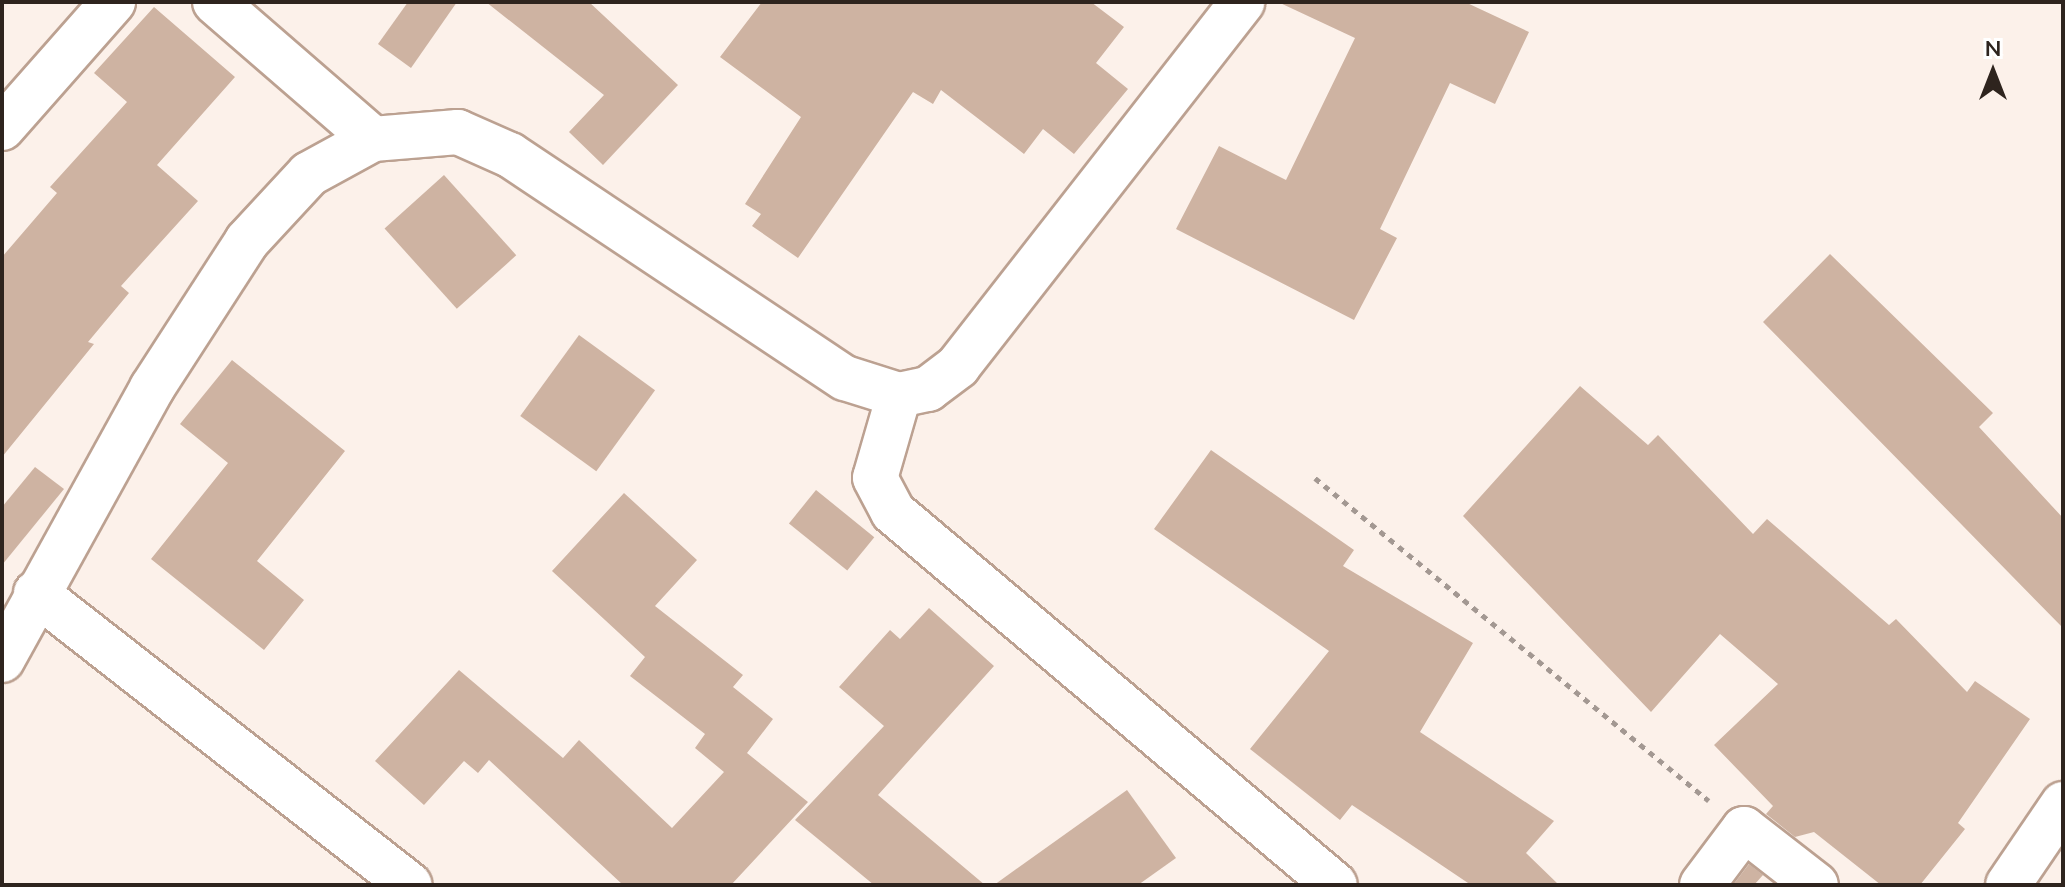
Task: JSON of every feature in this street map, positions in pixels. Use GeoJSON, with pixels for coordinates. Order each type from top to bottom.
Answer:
{"type":"FeatureCollection","features":[{"type":"Feature","properties":{"kind":"street"},"geometry":{"type":"LineString","coordinates":[[2,128],[113,2]]}},
{"type":"Feature","properties":{"kind":"street"},"geometry":{"type":"LineString","coordinates":[[215,2],[373,139]]}},
{"type":"Feature","properties":{"kind":"street"},"geometry":{"type":"LineString","coordinates":[[2,660],[36,593],[152,388],[247,241],[309,174],[373,139],[458,132],[510,155],[845,378],[899,395],[928,389],[958,366],[1237,3]]}},
{"type":"Feature","properties":{"kind":"street"},"geometry":{"type":"LineString","coordinates":[[899,395],[875,478],[893,512],[1335,885]]}},
{"type":"Feature","properties":{"kind":"street"},"geometry":{"type":"LineString","coordinates":[[36,593],[410,885]]}},
{"type":"Feature","properties":{"kind":"street"},"geometry":{"type":"LineString","coordinates":[[2008,885],[2063,804]]}},
{"type":"Feature","properties":{"kind":"street"},"geometry":{"type":"LineString","coordinates":[[1702,885],[1744,829],[1816,885]]}},
{"type":"Feature","properties":{"kind":"path"},"geometry":{"type":"LineString","coordinates":[[1315,478],[1744,829]]}},
{"type":"Feature","properties":{"kind":"building"},"geometry":{"type":"Polygon","coordinates":[[[408,2],[457,2],[411,68],[378,44],[408,2]]]}},
{"type":"Feature","properties":{"kind":"building"},"geometry":{"type":"Polygon","coordinates":[[[486,2],[589,2],[678,85],[603,165],[569,132],[604,95],[486,2]]]}},
{"type":"Feature","properties":{"kind":"building"},"geometry":{"type":"Polygon","coordinates":[[[762,2],[1091,2],[1124,27],[1096,63],[1128,89],[1074,154],[1043,129],[1024,154],[941,90],[933,104],[913,92],[798,258],[752,226],[761,214],[745,204],[801,117],[720,57],[762,2]]]}},
{"type":"Feature","properties":{"kind":"building"},"geometry":{"type":"Polygon","coordinates":[[[1278,2],[1465,2],[1529,32],[1495,104],[1450,83],[1380,229],[1397,238],[1354,320],[1176,229],[1219,146],[1286,180],[1355,38],[1278,2]]]}},
{"type":"Feature","properties":{"kind":"building"},"geometry":{"type":"Polygon","coordinates":[[[154,7],[235,77],[157,165],[198,201],[121,286],[129,293],[88,342],[94,344],[2,457],[2,257],[57,193],[50,187],[127,102],[94,73],[154,7]]]}},
{"type":"Feature","properties":{"kind":"building"},"geometry":{"type":"Polygon","coordinates":[[[444,175],[516,255],[457,309],[385,229],[444,175]]]}},
{"type":"Feature","properties":{"kind":"building"},"geometry":{"type":"Polygon","coordinates":[[[1830,254],[1993,413],[1979,427],[2063,518],[2063,628],[1763,322],[1830,254]]]}},
{"type":"Feature","properties":{"kind":"building"},"geometry":{"type":"Polygon","coordinates":[[[579,335],[655,390],[596,471],[520,416],[579,335]]]}},
{"type":"Feature","properties":{"kind":"building"},"geometry":{"type":"Polygon","coordinates":[[[232,360],[345,451],[257,561],[304,600],[264,650],[151,559],[228,463],[180,424],[232,360]]]}},
{"type":"Feature","properties":{"kind":"building"},"geometry":{"type":"Polygon","coordinates":[[[1580,386],[1648,445],[1658,435],[1753,534],[1767,519],[1889,625],[1896,619],[1967,692],[1975,681],[2030,719],[1958,823],[1965,829],[1920,885],[1881,885],[1814,832],[1795,837],[1766,814],[1773,806],[1714,745],[1778,684],[1720,634],[1651,712],[1463,516],[1580,386]]]}},
{"type":"Feature","properties":{"kind":"building"},"geometry":{"type":"Polygon","coordinates":[[[1211,450],[1354,550],[1343,566],[1473,643],[1420,732],[1554,821],[1526,853],[1559,885],[1471,885],[1352,805],[1340,820],[1250,749],[1329,651],[1154,529],[1211,450]]]}},
{"type":"Feature","properties":{"kind":"building"},"geometry":{"type":"Polygon","coordinates":[[[35,467],[64,489],[2,565],[2,507],[35,467]]]}},
{"type":"Feature","properties":{"kind":"building"},"geometry":{"type":"Polygon","coordinates":[[[816,490],[874,537],[847,571],[789,523],[816,490]]]}},
{"type":"Feature","properties":{"kind":"building"},"geometry":{"type":"Polygon","coordinates":[[[624,493],[697,560],[655,606],[743,675],[733,687],[773,719],[747,753],[808,802],[731,885],[623,885],[489,760],[478,773],[464,761],[424,805],[375,761],[459,670],[563,758],[579,740],[672,828],[724,772],[695,748],[705,734],[630,676],[645,657],[552,571],[624,493]]]}},
{"type":"Feature","properties":{"kind":"building"},"geometry":{"type":"Polygon","coordinates":[[[929,608],[994,666],[878,795],[985,885],[874,885],[795,820],[884,726],[839,687],[890,630],[900,639],[929,608]]]}},
{"type":"Feature","properties":{"kind":"building"},"geometry":{"type":"Polygon","coordinates":[[[1127,790],[1176,858],[1138,885],[994,885],[1127,790]]]}},
{"type":"Feature","properties":{"kind":"building"},"geometry":{"type":"Polygon","coordinates":[[[1749,864],[1763,875],[1754,885],[1733,885],[1749,864]]]}}]}
